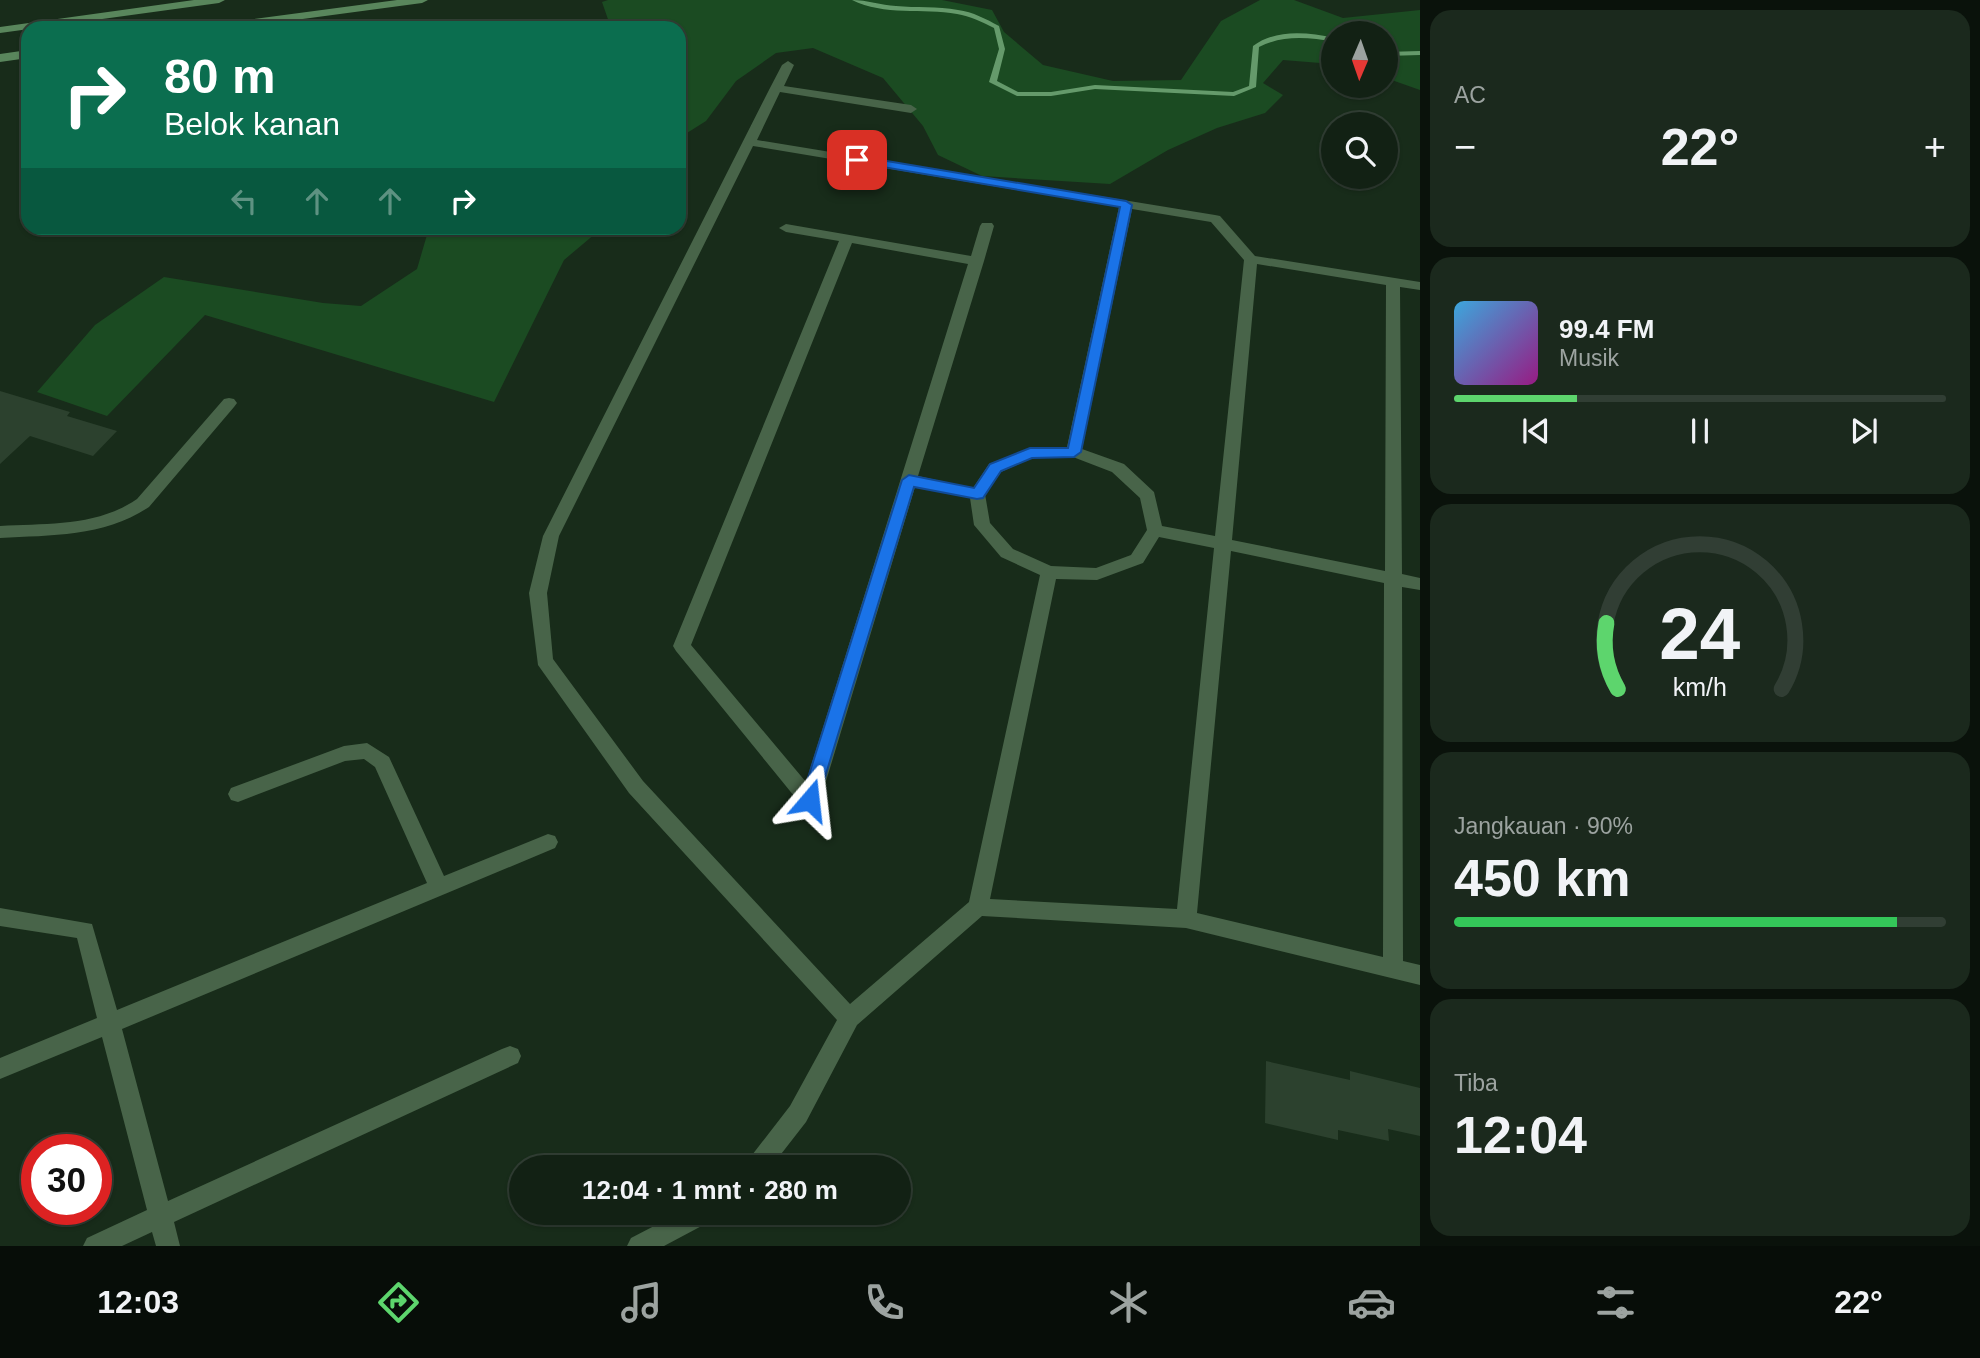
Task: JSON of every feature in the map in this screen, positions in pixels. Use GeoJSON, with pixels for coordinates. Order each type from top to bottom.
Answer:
{"type":"FeatureCollection","features":[{"type":"Feature","properties":{"kind":"main road"},"geometry":{"type":"LineString","coordinates":[[66,21],[219,0]]}},
{"type":"Feature","properties":{"kind":"main road"},"geometry":{"type":"LineString","coordinates":[[263,21],[422,0]]}},
{"type":"Feature","properties":{"kind":"main road"},"geometry":{"type":"LineString","coordinates":[[0,30],[21,27]]}},
{"type":"Feature","properties":{"kind":"main road"},"geometry":{"type":"LineString","coordinates":[[0,58],[21,55]]}},
{"type":"Feature","properties":{"kind":"street"},"geometry":{"type":"LineString","coordinates":[[788,65],[551,536],[538,593],[544,660],[636,787],[849,1018]]}},
{"type":"Feature","properties":{"kind":"street"},"geometry":{"type":"LineString","coordinates":[[776,88],[911,109]]}},
{"type":"Feature","properties":{"kind":"street"},"geometry":{"type":"LineString","coordinates":[[749,142],[1214,219],[1251,259],[1420,286]]}},
{"type":"Feature","properties":{"kind":"street"},"geometry":{"type":"LineString","coordinates":[[1074,452],[1126,205]]}},
{"type":"Feature","properties":{"kind":"street"},"geometry":{"type":"LineString","coordinates":[[847,239],[682,646],[810,800],[987,226]]}},
{"type":"Feature","properties":{"kind":"street"},"geometry":{"type":"LineString","coordinates":[[786,228],[977,261]]}},
{"type":"Feature","properties":{"kind":"street"},"geometry":{"type":"LineString","coordinates":[[1186,919],[1251,259]]}},
{"type":"Feature","properties":{"kind":"street"},"geometry":{"type":"LineString","coordinates":[[1393,282],[1393,969]]}},
{"type":"Feature","properties":{"kind":"street"},"geometry":{"type":"LineString","coordinates":[[0,532],[89,527],[125,515],[143,502],[229,403]]}},
{"type":"Feature","properties":{"kind":"street"},"geometry":{"type":"LineString","coordinates":[[1074,452],[1118,468],[1148,496],[1155,530],[1137,559],[1097,574],[1049,572],[1007,554],[982,525],[977,494],[995,468],[1030,453],[1074,452]]}},
{"type":"Feature","properties":{"kind":"street"},"geometry":{"type":"LineString","coordinates":[[909,480],[977,494]]}},
{"type":"Feature","properties":{"kind":"street"},"geometry":{"type":"LineString","coordinates":[[1155,530],[1420,584]]}},
{"type":"Feature","properties":{"kind":"street"},"geometry":{"type":"LineString","coordinates":[[766,1155],[798,1114],[849,1018],[978,907],[1049,572]]}},
{"type":"Feature","properties":{"kind":"street"},"geometry":{"type":"LineString","coordinates":[[237,794],[344,754],[367,751],[382,762],[439,888]]}},
{"type":"Feature","properties":{"kind":"street"},"geometry":{"type":"LineString","coordinates":[[0,1069],[548,842]]}},
{"type":"Feature","properties":{"kind":"street"},"geometry":{"type":"LineString","coordinates":[[978,907],[1186,919],[1420,975]]}},
{"type":"Feature","properties":{"kind":"street"},"geometry":{"type":"LineString","coordinates":[[0,917],[85,930],[168,1246]]}},
{"type":"Feature","properties":{"kind":"street"},"geometry":{"type":"LineString","coordinates":[[95,1246],[510,1056]]}},
{"type":"Feature","properties":{"kind":"street"},"geometry":{"type":"LineString","coordinates":[[639,1246],[680,1225]]}},
{"type":"Feature","properties":{"kind":"green space"},"geometry":{"type":"Polygon","coordinates":[[[608,0],[942,0],[992,10],[1004,32],[1043,65],[1113,81],[1181,80],[1221,21],[1260,0],[1294,0],[1343,18],[1420,10],[1420,90],[1398,82],[1398,21],[1321,21],[1321,63],[1283,60],[1263,83],[1283,95],[1265,113],[1217,128],[1168,150],[1110,184],[982,176],[938,155],[923,126],[883,78],[813,48],[776,53],[736,81],[706,121],[686,134],[686,21],[609,21],[602,2],[608,0]]]}},
{"type":"Feature","properties":{"kind":"green space"},"geometry":{"type":"Polygon","coordinates":[[[427,235],[594,235],[564,260],[494,402],[205,315],[107,416],[37,392],[95,325],[164,277],[323,303],[361,306],[417,269],[427,235]]]}},
{"type":"Feature","properties":{"kind":"building"},"geometry":{"type":"Polygon","coordinates":[[[0,391],[70,412],[67,416],[117,431],[93,456],[30,436],[0,464],[0,391]]]}},
{"type":"Feature","properties":{"kind":"building"},"geometry":{"type":"Polygon","coordinates":[[[1266,1061],[1350,1080],[1350,1071],[1420,1088],[1420,1136],[1388,1129],[1389,1141],[1338,1130],[1338,1140],[1265,1123],[1266,1061]]]}},
{"type":"Feature","properties":{"kind":"waterway"},"geometry":{"type":"LineString","coordinates":[[855,0],[910,10],[946,10],[969,14],[997,27],[1002,49],[993,82],[1017,94],[1051,94],[1095,87],[1234,94],[1252,87],[1256,46],[1284,36],[1321,37]]}},
{"type":"Feature","properties":{"kind":"waterway"},"geometry":{"type":"LineString","coordinates":[[1398,54],[1420,53]]}},
{"type":"Feature","properties":{"kind":"route"},"geometry":{"type":"LineString","coordinates":[[810,800],[909,480],[977,494],[995,468],[1030,453],[1074,452],[1126,205],[857,160]]}}]}
